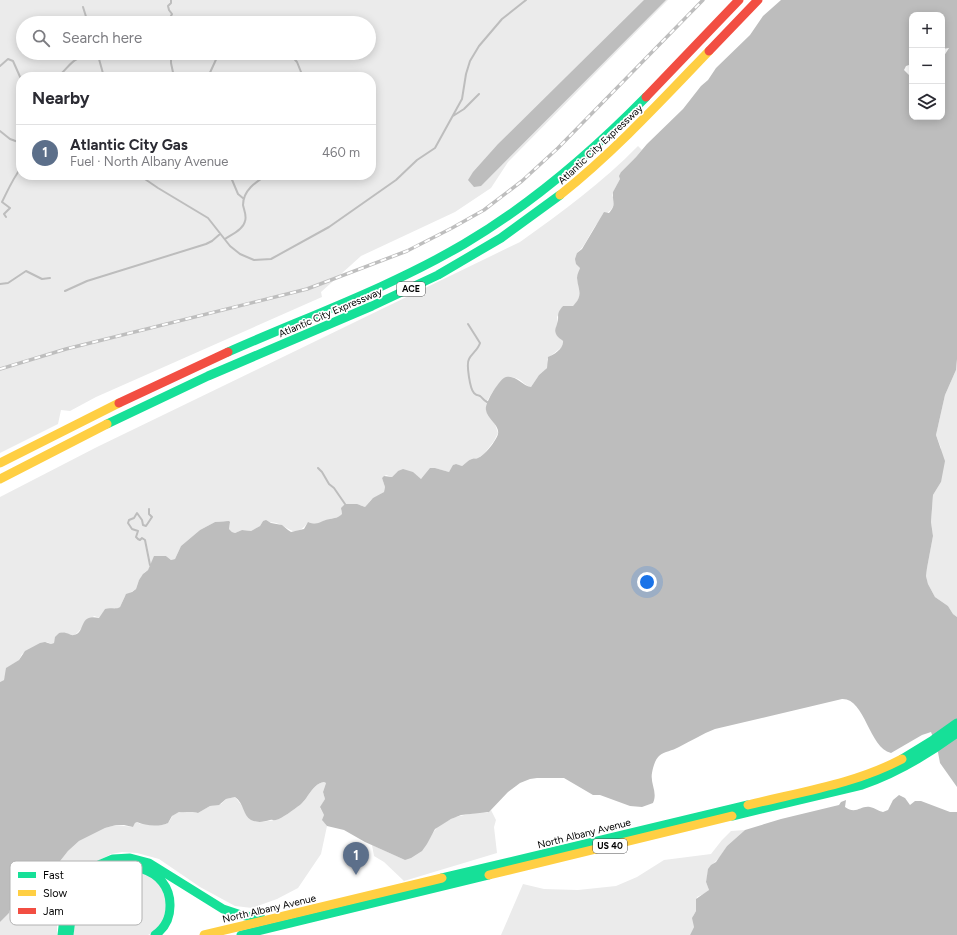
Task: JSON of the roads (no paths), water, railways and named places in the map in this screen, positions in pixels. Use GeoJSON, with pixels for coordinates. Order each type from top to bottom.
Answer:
{"type":"FeatureCollection","features":[{"type":"Feature","properties":{"kind":"highway","name":"Atlantic City Expressway"},"geometry":{"type":"LineString","coordinates":[[0,463],[96,414],[194,367],[402,278],[477,236],[548,187],[597,145],[638,105],[739,0]]}},
{"type":"Feature","properties":{"kind":"highway","name":"Atlantic City Expressway"},"geometry":{"type":"LineString","coordinates":[[0,479],[108,423],[180,389],[401,293],[446,271],[484,249],[538,212],[599,162],[641,122],[758,0]]}},
{"type":"Feature","properties":{"kind":"highway","name":"North Albany Avenue"},"geometry":{"type":"LineString","coordinates":[[241,935],[852,788],[893,774],[912,764],[957,723]]}},
{"type":"Feature","properties":{"kind":"highway","name":"North Albany Avenue"},"geometry":{"type":"LineString","coordinates":[[204,935],[855,779],[886,768],[926,750],[957,733]]}},
{"type":"Feature","properties":{"kind":"highway"},"geometry":{"type":"LineString","coordinates":[[112,861],[120,859],[138,859],[149,863],[223,909],[241,915],[268,920]]}},
{"type":"Feature","properties":{"kind":"highway"},"geometry":{"type":"LineString","coordinates":[[142,869],[150,872],[159,879],[166,887],[170,899],[170,911],[164,926],[155,935]]}},
{"type":"Feature","properties":{"kind":"highway"},"geometry":{"type":"LineString","coordinates":[[62,935],[63,925]]}},
{"type":"Feature","properties":{"kind":"highway"},"geometry":{"type":"LineString","coordinates":[[69,935],[71,925]]}},
{"type":"Feature","properties":{"kind":"highway"},"geometry":{"type":"LineString","coordinates":[[250,935],[263,930]]}},
{"type":"Feature","properties":{"kind":"waterway"},"geometry":{"type":"LineString","coordinates":[[171,0],[171,3],[168,6],[172,14],[171,16]]}},
{"type":"Feature","properties":{"kind":"waterway"},"geometry":{"type":"LineString","coordinates":[[146,180],[208,218],[230,246],[240,254],[254,260],[271,259],[329,227],[396,180],[417,160],[435,148],[462,99],[466,74],[470,61],[479,46],[502,19],[526,0]]}},
{"type":"Feature","properties":{"kind":"waterway"},"geometry":{"type":"LineString","coordinates":[[83,7],[86,16]]}},
{"type":"Feature","properties":{"kind":"waterway"},"geometry":{"type":"LineString","coordinates":[[0,66],[8,59],[13,61],[18,72]]}},
{"type":"Feature","properties":{"kind":"waterway"},"geometry":{"type":"LineString","coordinates":[[63,72],[76,60]]}},
{"type":"Feature","properties":{"kind":"waterway"},"geometry":{"type":"LineString","coordinates":[[99,60],[103,72]]}},
{"type":"Feature","properties":{"kind":"waterway"},"geometry":{"type":"LineString","coordinates":[[171,60],[173,72]]}},
{"type":"Feature","properties":{"kind":"waterway"},"geometry":{"type":"LineString","coordinates":[[210,72],[216,60]]}},
{"type":"Feature","properties":{"kind":"waterway"},"geometry":{"type":"LineString","coordinates":[[295,60],[301,72]]}},
{"type":"Feature","properties":{"kind":"waterway"},"geometry":{"type":"LineString","coordinates":[[453,116],[464,109],[479,94]]}},
{"type":"Feature","properties":{"kind":"waterway"},"geometry":{"type":"LineString","coordinates":[[0,131],[10,139],[16,141]]}},
{"type":"Feature","properties":{"kind":"waterway"},"geometry":{"type":"LineString","coordinates":[[6,217],[4,214],[10,208],[2,202],[16,176]]}},
{"type":"Feature","properties":{"kind":"waterway"},"geometry":{"type":"LineString","coordinates":[[232,180],[238,194],[244,199]]}},
{"type":"Feature","properties":{"kind":"waterway"},"geometry":{"type":"LineString","coordinates":[[225,239],[237,232],[244,224],[246,219],[243,205],[245,195],[251,187],[260,180]]}},
{"type":"Feature","properties":{"kind":"waterway"},"geometry":{"type":"LineString","coordinates":[[65,291],[87,281],[206,244],[220,234]]}},
{"type":"Feature","properties":{"kind":"waterway"},"geometry":{"type":"LineString","coordinates":[[0,284],[8,283],[26,271],[42,279],[50,278]]}},
{"type":"Feature","properties":{"kind":"waterway"},"geometry":{"type":"LineString","coordinates":[[468,324],[480,343],[468,362],[470,382],[474,393],[487,402]]}},
{"type":"Feature","properties":{"kind":"waterway"},"geometry":{"type":"LineString","coordinates":[[318,468],[345,504]]}},
{"type":"Feature","properties":{"kind":"waterway"},"geometry":{"type":"LineString","coordinates":[[149,509],[149,514],[152,517],[146,526],[143,525],[142,520],[137,513],[134,518],[129,520],[128,523],[132,529],[138,531],[136,537],[140,540],[142,538],[145,540],[150,565]]}},
{"type":"Feature","properties":{"kind":"railway"},"geometry":{"type":"LineString","coordinates":[[0,369],[66,349],[307,289],[407,251],[452,228],[484,210],[522,181],[558,148],[703,0]]}},
{"type":"Feature","properties":{"kind":"place","name":"Atlantic City Gas"},"geometry":{"type":"Point","coordinates":[356,875]}}]}
